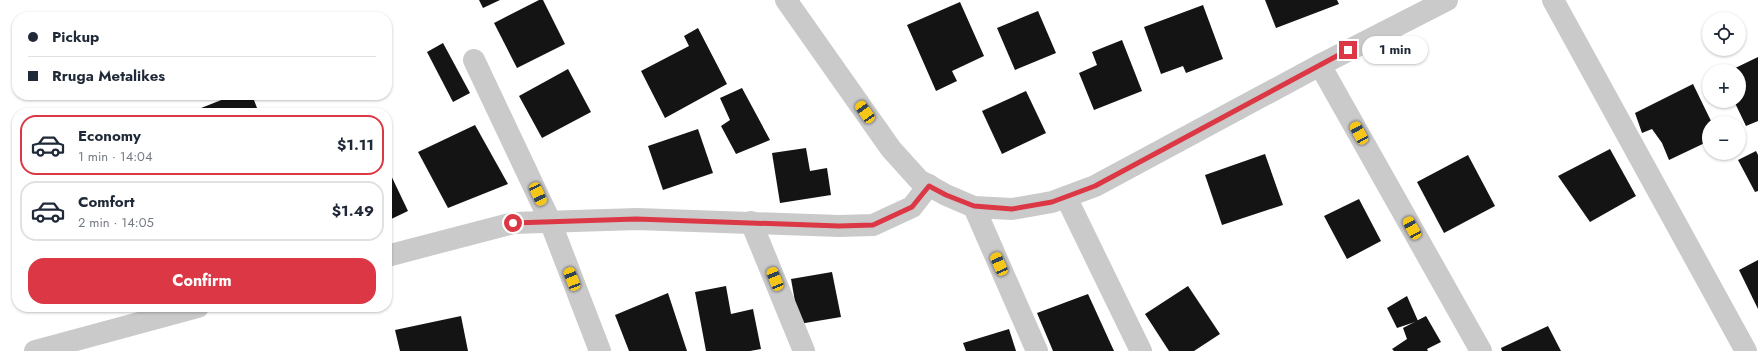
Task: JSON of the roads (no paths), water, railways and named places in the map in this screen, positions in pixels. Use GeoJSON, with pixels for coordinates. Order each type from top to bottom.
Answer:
{"type":"FeatureCollection","features":[{"type":"Feature","properties":{"kind":"street"},"geometry":{"type":"LineString","coordinates":[[786,0],[891,149],[919,180],[946,195],[974,206],[1012,209],[1052,202],[1095,186],[1320,65],[1447,0]]}},
{"type":"Feature","properties":{"kind":"street"},"geometry":{"type":"LineString","coordinates":[[1553,0],[1746,351]]}},
{"type":"Feature","properties":{"kind":"street"},"geometry":{"type":"LineString","coordinates":[[474,60],[550,221],[600,351]]}},
{"type":"Feature","properties":{"kind":"street"},"geometry":{"type":"LineString","coordinates":[[1320,65],[1481,351]]}},
{"type":"Feature","properties":{"kind":"street"},"geometry":{"type":"LineString","coordinates":[[392,255],[513,223],[636,219],[839,226],[873,225],[912,207],[929,186]]}},
{"type":"Feature","properties":{"kind":"street"},"geometry":{"type":"LineString","coordinates":[[1066,197],[1140,351]]}},
{"type":"Feature","properties":{"kind":"street"},"geometry":{"type":"LineString","coordinates":[[974,206],[1037,351]]}},
{"type":"Feature","properties":{"kind":"street"},"geometry":{"type":"LineString","coordinates":[[751,222],[804,351]]}},
{"type":"Feature","properties":{"kind":"street"},"geometry":{"type":"LineString","coordinates":[[35,351],[179,312]]}}]}
